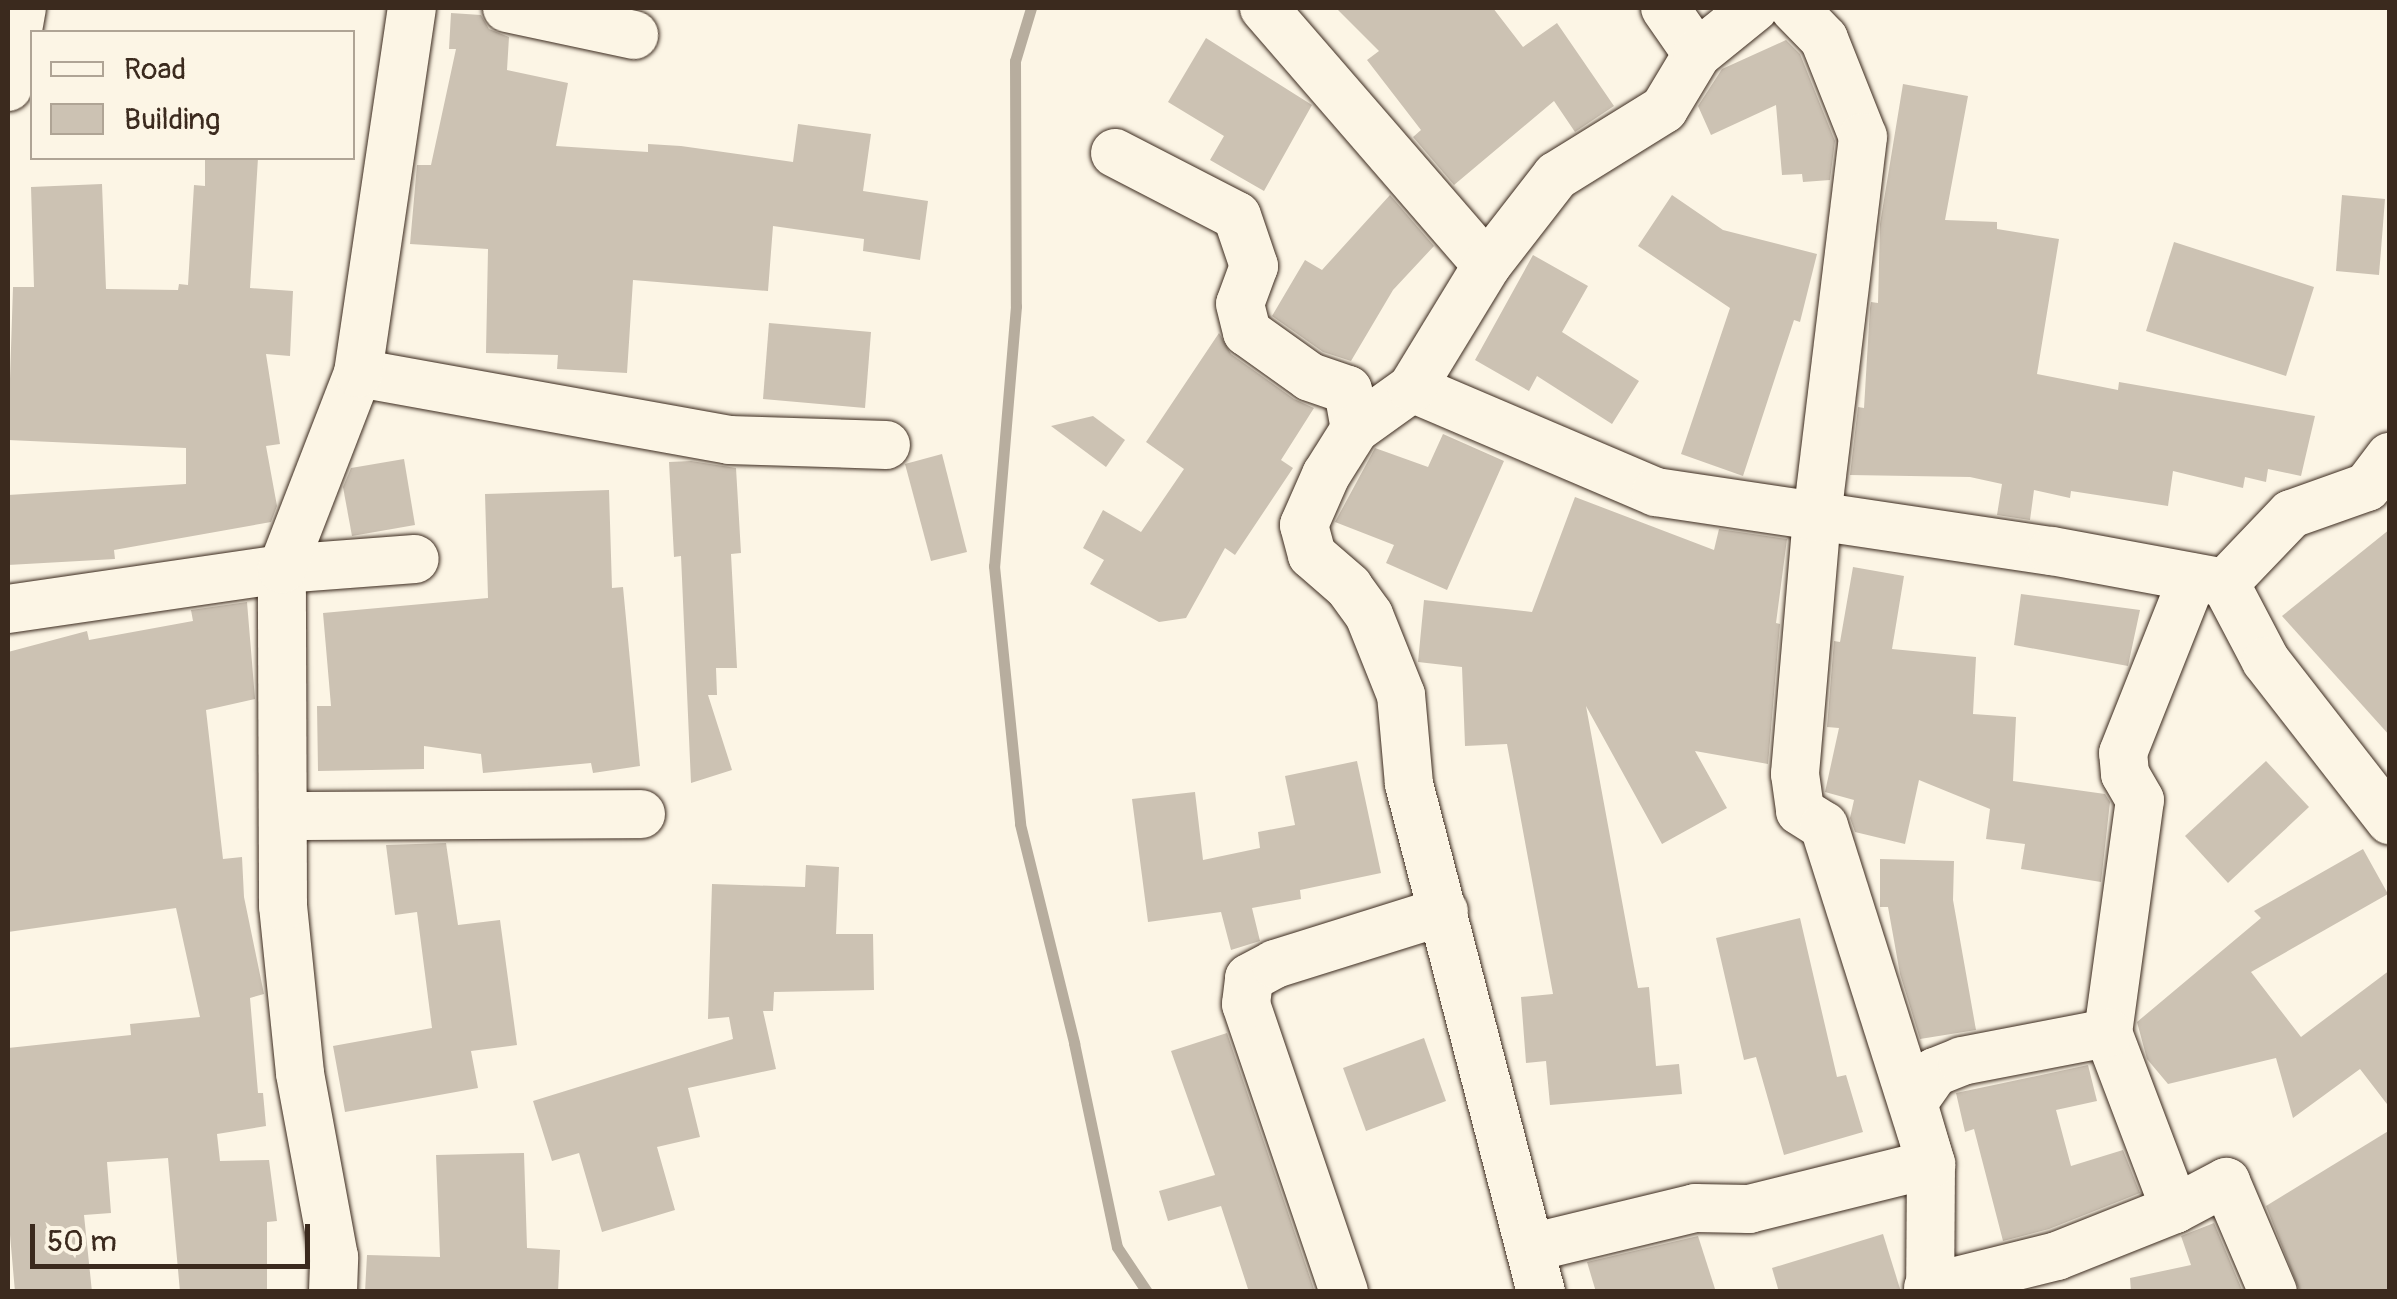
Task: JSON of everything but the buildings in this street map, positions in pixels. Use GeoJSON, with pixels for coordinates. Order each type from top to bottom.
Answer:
{"type":"FeatureCollection","features":[{"type":"Feature","properties":{"kind":"street"},"geometry":{"type":"LineString","coordinates":[[8,86],[22,8]]}},
{"type":"Feature","properties":{"kind":"street"},"geometry":{"type":"LineString","coordinates":[[333,1292],[334,1257],[296,1036],[283,906],[282,569],[358,373],[412,8]]}},
{"type":"Feature","properties":{"kind":"street"},"geometry":{"type":"LineString","coordinates":[[506,8],[634,35]]}},
{"type":"Feature","properties":{"kind":"street"},"geometry":{"type":"LineString","coordinates":[[1264,8],[1487,266]]}},
{"type":"Feature","properties":{"kind":"street"},"geometry":{"type":"LineString","coordinates":[[1665,8],[1697,54]]}},
{"type":"Feature","properties":{"kind":"street"},"geometry":{"type":"LineString","coordinates":[[1754,8],[1697,54],[1664,109],[1556,176],[1487,266],[1412,388],[1355,429],[1326,475],[1304,525],[1312,555],[1349,587],[1369,616],[1401,694],[1408,784],[1536,1270],[1694,1208],[1749,1209],[1931,1164]]}},
{"type":"Feature","properties":{"kind":"street"},"geometry":{"type":"LineString","coordinates":[[1794,8],[1824,39],[1863,137],[1817,517],[1796,774],[1800,812],[1824,826],[1931,1164]]}},
{"type":"Feature","properties":{"kind":"street"},"geometry":{"type":"LineString","coordinates":[[1115,153],[1236,216],[1254,266],[1240,304],[1247,332],[1310,377],[1348,390],[1355,429]]}},
{"type":"Feature","properties":{"kind":"street"},"geometry":{"type":"LineString","coordinates":[[358,373],[729,440],[886,445]]}},
{"type":"Feature","properties":{"kind":"street"},"geometry":{"type":"LineString","coordinates":[[1412,388],[1656,492],[2209,580],[2266,661],[2390,820]]}},
{"type":"Feature","properties":{"kind":"street"},"geometry":{"type":"LineString","coordinates":[[2175,1209],[2108,1033],[2140,800],[2125,774],[2122,753],[2209,580],[2291,514],[2367,487],[2390,457]]}},
{"type":"Feature","properties":{"kind":"street"},"geometry":{"type":"LineString","coordinates":[[8,609],[282,569],[415,559]]}},
{"type":"Feature","properties":{"kind":"street"},"geometry":{"type":"LineString","coordinates":[[283,816],[641,814]]}},
{"type":"Feature","properties":{"kind":"street"},"geometry":{"type":"LineString","coordinates":[[1344,1292],[1246,1004],[1249,978],[1276,964],[1444,911]]}},
{"type":"Feature","properties":{"kind":"street"},"geometry":{"type":"LineString","coordinates":[[2108,1033],[1962,1061],[1934,1072],[1913,1103],[1931,1164],[1929,1290],[2057,1256],[2175,1209],[2226,1182],[2272,1292]]}},
{"type":"Feature","properties":{"kind":"waterway"},"geometry":{"type":"LineString","coordinates":[[1031,8],[1015,61],[1016,306],[994,566],[1020,824],[1074,1043],[1117,1247],[1147,1292]]}}]}
